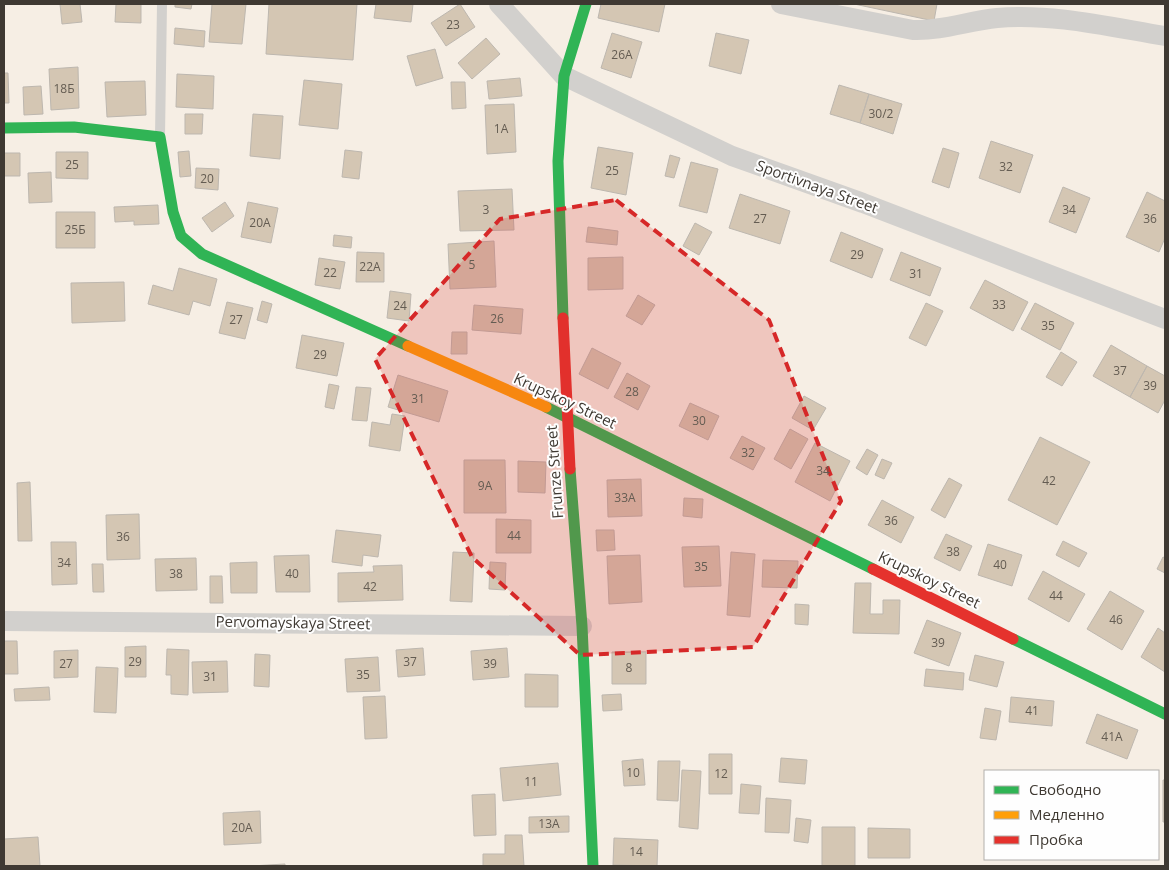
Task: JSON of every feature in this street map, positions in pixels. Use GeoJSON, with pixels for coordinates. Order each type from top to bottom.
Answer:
{"type":"FeatureCollection","features":[{"type":"Feature","properties":{"kind":"street","name":"Sportivnaya Street"},"geometry":{"type":"LineString","coordinates":[[499,4],[564,76],[732,156],[863,203],[1165,318]]}},
{"type":"Feature","properties":{"kind":"street","name":"Frunze Street"},"geometry":{"type":"LineString","coordinates":[[586,4],[564,76],[558,161],[566,416],[582,626],[593,866]]}},
{"type":"Feature","properties":{"kind":"street"},"geometry":{"type":"LineString","coordinates":[[781,4],[913,30],[933,31],[998,18],[1059,19],[1165,36]]}},
{"type":"Feature","properties":{"kind":"street"},"geometry":{"type":"LineString","coordinates":[[4,128],[74,127],[160,137]]}},
{"type":"Feature","properties":{"kind":"street","name":"Krupskoy Street"},"geometry":{"type":"LineString","coordinates":[[160,137],[173,212],[181,236],[202,254],[566,416],[1165,714]]}},
{"type":"Feature","properties":{"kind":"street","name":"Pervomayskaya Street"},"geometry":{"type":"LineString","coordinates":[[4,621],[582,626]]}},
{"type":"Feature","properties":{"kind":"lane"},"geometry":{"type":"LineString","coordinates":[[160,137],[162,4]]}},
{"type":"Feature","properties":{"kind":"highlighted area"},"geometry":{"type":"Polygon","coordinates":[[[616,200],[769,320],[841,501],[753,647],[580,655],[472,557],[375,359],[500,219],[616,200]]]}},
{"type":"Feature","properties":{"kind":"building"},"geometry":{"type":"Polygon","coordinates":[[[60,4],[80,4],[82,22],[62,24],[60,4]]]}},
{"type":"Feature","properties":{"kind":"building"},"geometry":{"type":"Polygon","coordinates":[[[116,4],[141,4],[141,23],[115,22],[116,4]]]}},
{"type":"Feature","properties":{"kind":"building"},"geometry":{"type":"Polygon","coordinates":[[[175,4],[192,4],[191,9],[175,7],[175,4]]]}},
{"type":"Feature","properties":{"kind":"building"},"geometry":{"type":"Polygon","coordinates":[[[212,4],[246,4],[242,44],[209,42],[212,4]]]}},
{"type":"Feature","properties":{"kind":"building"},"geometry":{"type":"Polygon","coordinates":[[[269,4],[357,4],[353,60],[266,54],[269,4]]]}},
{"type":"Feature","properties":{"kind":"building"},"geometry":{"type":"Polygon","coordinates":[[[376,4],[413,4],[411,22],[374,18],[376,4]]]}},
{"type":"Feature","properties":{"kind":"building"},"geometry":{"type":"Polygon","coordinates":[[[460,4],[475,27],[446,46],[431,23],[460,4]]]}},
{"type":"Feature","properties":{"kind":"building"},"geometry":{"type":"Polygon","coordinates":[[[601,4],[665,4],[659,32],[598,18],[601,4]]]}},
{"type":"Feature","properties":{"kind":"building"},"geometry":{"type":"Polygon","coordinates":[[[854,4],[937,4],[934,21],[854,4]]]}},
{"type":"Feature","properties":{"kind":"building"},"geometry":{"type":"Polygon","coordinates":[[[175,28],[205,31],[204,47],[174,44],[175,28]]]}},
{"type":"Feature","properties":{"kind":"building"},"geometry":{"type":"Polygon","coordinates":[[[612,33],[642,42],[631,78],[601,68],[612,33]]]}},
{"type":"Feature","properties":{"kind":"building"},"geometry":{"type":"Polygon","coordinates":[[[716,33],[749,40],[741,74],[709,66],[716,33]]]}},
{"type":"Feature","properties":{"kind":"building"},"geometry":{"type":"Polygon","coordinates":[[[486,38],[500,54],[472,79],[458,63],[486,38]]]}},
{"type":"Feature","properties":{"kind":"building"},"geometry":{"type":"Polygon","coordinates":[[[435,49],[443,78],[416,86],[407,56],[435,49]]]}},
{"type":"Feature","properties":{"kind":"building"},"geometry":{"type":"Polygon","coordinates":[[[78,67],[79,108],[51,110],[49,69],[78,67]]]}},
{"type":"Feature","properties":{"kind":"building"},"geometry":{"type":"Polygon","coordinates":[[[4,73],[8,73],[9,103],[4,103],[4,73]]]}},
{"type":"Feature","properties":{"kind":"building"},"geometry":{"type":"Polygon","coordinates":[[[177,74],[214,76],[213,109],[176,107],[177,74]]]}},
{"type":"Feature","properties":{"kind":"building"},"geometry":{"type":"Polygon","coordinates":[[[520,78],[522,96],[489,99],[487,81],[520,78]]]}},
{"type":"Feature","properties":{"kind":"building"},"geometry":{"type":"Polygon","coordinates":[[[304,80],[342,84],[338,129],[299,125],[304,80]]]}},
{"type":"Feature","properties":{"kind":"building"},"geometry":{"type":"Polygon","coordinates":[[[145,81],[146,115],[107,117],[105,82],[145,81]]]}},
{"type":"Feature","properties":{"kind":"building"},"geometry":{"type":"Polygon","coordinates":[[[451,82],[465,82],[466,108],[452,109],[451,82]]]}},
{"type":"Feature","properties":{"kind":"building"},"geometry":{"type":"Polygon","coordinates":[[[839,85],[869,94],[860,123],[830,114],[839,85]]]}},
{"type":"Feature","properties":{"kind":"building"},"geometry":{"type":"Polygon","coordinates":[[[41,86],[43,114],[24,115],[23,87],[41,86]]]}},
{"type":"Feature","properties":{"kind":"building"},"geometry":{"type":"Polygon","coordinates":[[[869,94],[902,104],[893,134],[860,123],[869,94]]]}},
{"type":"Feature","properties":{"kind":"building"},"geometry":{"type":"Polygon","coordinates":[[[514,104],[516,152],[487,154],[485,105],[514,104]]]}},
{"type":"Feature","properties":{"kind":"building"},"geometry":{"type":"Polygon","coordinates":[[[185,114],[203,114],[202,134],[185,134],[185,114]]]}},
{"type":"Feature","properties":{"kind":"building"},"geometry":{"type":"Polygon","coordinates":[[[253,114],[283,116],[280,159],[250,156],[253,114]]]}},
{"type":"Feature","properties":{"kind":"building"},"geometry":{"type":"Polygon","coordinates":[[[991,141],[1033,155],[1020,193],[979,178],[991,141]]]}},
{"type":"Feature","properties":{"kind":"building"},"geometry":{"type":"Polygon","coordinates":[[[598,147],[633,153],[626,195],[591,188],[598,147]]]}},
{"type":"Feature","properties":{"kind":"building"},"geometry":{"type":"Polygon","coordinates":[[[943,148],[959,153],[949,188],[932,182],[943,148]]]}},
{"type":"Feature","properties":{"kind":"building"},"geometry":{"type":"Polygon","coordinates":[[[345,150],[362,152],[359,179],[342,177],[345,150]]]}},
{"type":"Feature","properties":{"kind":"building"},"geometry":{"type":"Polygon","coordinates":[[[189,151],[191,176],[180,177],[178,152],[189,151]]]}},
{"type":"Feature","properties":{"kind":"building"},"geometry":{"type":"Polygon","coordinates":[[[56,152],[88,152],[88,179],[56,178],[56,152]]]}},
{"type":"Feature","properties":{"kind":"building"},"geometry":{"type":"Polygon","coordinates":[[[4,153],[20,153],[20,176],[4,176],[4,153]]]}},
{"type":"Feature","properties":{"kind":"building"},"geometry":{"type":"Polygon","coordinates":[[[670,155],[680,158],[674,178],[665,176],[670,155]]]}},
{"type":"Feature","properties":{"kind":"building"},"geometry":{"type":"Polygon","coordinates":[[[691,162],[718,169],[707,213],[679,206],[691,162]]]}},
{"type":"Feature","properties":{"kind":"building"},"geometry":{"type":"Polygon","coordinates":[[[196,168],[219,169],[218,190],[195,188],[196,168]]]}},
{"type":"Feature","properties":{"kind":"building"},"geometry":{"type":"Polygon","coordinates":[[[51,172],[52,202],[29,203],[28,173],[51,172]]]}},
{"type":"Feature","properties":{"kind":"building"},"geometry":{"type":"Polygon","coordinates":[[[1063,187],[1090,198],[1076,233],[1049,222],[1063,187]]]}},
{"type":"Feature","properties":{"kind":"building"},"geometry":{"type":"Polygon","coordinates":[[[512,189],[514,230],[460,231],[458,191],[512,189]]]}},
{"type":"Feature","properties":{"kind":"building"},"geometry":{"type":"Polygon","coordinates":[[[1147,192],[1165,201],[1165,238],[1159,252],[1126,237],[1147,192]]]}},
{"type":"Feature","properties":{"kind":"building"},"geometry":{"type":"Polygon","coordinates":[[[740,194],[790,211],[780,244],[729,228],[740,194]]]}},
{"type":"Feature","properties":{"kind":"building"},"geometry":{"type":"Polygon","coordinates":[[[225,202],[234,216],[212,232],[202,218],[225,202]]]}},
{"type":"Feature","properties":{"kind":"building"},"geometry":{"type":"Polygon","coordinates":[[[248,202],[278,208],[271,243],[241,237],[248,202]]]}},
{"type":"Feature","properties":{"kind":"building"},"geometry":{"type":"Polygon","coordinates":[[[158,205],[159,224],[134,225],[134,221],[115,222],[114,207],[158,205]]]}},
{"type":"Feature","properties":{"kind":"building"},"geometry":{"type":"Polygon","coordinates":[[[56,212],[95,212],[95,248],[56,248],[56,212]]]}},
{"type":"Feature","properties":{"kind":"building"},"geometry":{"type":"Polygon","coordinates":[[[695,223],[712,232],[699,255],[683,246],[695,223]]]}},
{"type":"Feature","properties":{"kind":"building"},"geometry":{"type":"Polygon","coordinates":[[[588,227],[618,231],[617,245],[586,242],[588,227]]]}},
{"type":"Feature","properties":{"kind":"building"},"geometry":{"type":"Polygon","coordinates":[[[841,232],[883,249],[872,278],[830,261],[841,232]]]}},
{"type":"Feature","properties":{"kind":"building"},"geometry":{"type":"Polygon","coordinates":[[[334,235],[352,237],[351,248],[333,246],[334,235]]]}},
{"type":"Feature","properties":{"kind":"building"},"geometry":{"type":"Polygon","coordinates":[[[494,241],[496,287],[450,289],[448,244],[494,241]]]}},
{"type":"Feature","properties":{"kind":"building"},"geometry":{"type":"Polygon","coordinates":[[[357,252],[384,253],[384,282],[356,282],[357,252]]]}},
{"type":"Feature","properties":{"kind":"building"},"geometry":{"type":"Polygon","coordinates":[[[901,252],[941,268],[930,296],[890,280],[901,252]]]}},
{"type":"Feature","properties":{"kind":"building"},"geometry":{"type":"Polygon","coordinates":[[[623,257],[623,289],[588,290],[588,258],[623,257]]]}},
{"type":"Feature","properties":{"kind":"building"},"geometry":{"type":"Polygon","coordinates":[[[319,258],[345,262],[340,289],[315,285],[319,258]]]}},
{"type":"Feature","properties":{"kind":"building"},"geometry":{"type":"Polygon","coordinates":[[[179,268],[217,279],[210,306],[193,301],[189,315],[148,304],[153,285],[173,291],[179,268]]]}},
{"type":"Feature","properties":{"kind":"building"},"geometry":{"type":"Polygon","coordinates":[[[985,280],[1028,302],[1013,331],[970,308],[985,280]]]}},
{"type":"Feature","properties":{"kind":"building"},"geometry":{"type":"Polygon","coordinates":[[[124,282],[125,321],[72,323],[71,283],[124,282]]]}},
{"type":"Feature","properties":{"kind":"building"},"geometry":{"type":"Polygon","coordinates":[[[390,291],[411,294],[409,321],[387,318],[390,291]]]}},
{"type":"Feature","properties":{"kind":"building"},"geometry":{"type":"Polygon","coordinates":[[[638,295],[655,305],[642,325],[626,316],[638,295]]]}},
{"type":"Feature","properties":{"kind":"building"},"geometry":{"type":"Polygon","coordinates":[[[262,301],[272,304],[267,323],[257,320],[262,301]]]}},
{"type":"Feature","properties":{"kind":"building"},"geometry":{"type":"Polygon","coordinates":[[[227,302],[253,308],[245,339],[219,333],[227,302]]]}},
{"type":"Feature","properties":{"kind":"building"},"geometry":{"type":"Polygon","coordinates":[[[926,303],[943,311],[926,346],[909,338],[926,303]]]}},
{"type":"Feature","properties":{"kind":"building"},"geometry":{"type":"Polygon","coordinates":[[[1035,303],[1074,323],[1060,350],[1021,329],[1035,303]]]}},
{"type":"Feature","properties":{"kind":"building"},"geometry":{"type":"Polygon","coordinates":[[[474,305],[523,309],[521,334],[472,330],[474,305]]]}},
{"type":"Feature","properties":{"kind":"building"},"geometry":{"type":"Polygon","coordinates":[[[452,332],[467,332],[467,354],[451,354],[452,332]]]}},
{"type":"Feature","properties":{"kind":"building"},"geometry":{"type":"Polygon","coordinates":[[[302,335],[344,343],[337,376],[296,368],[302,335]]]}},
{"type":"Feature","properties":{"kind":"building"},"geometry":{"type":"Polygon","coordinates":[[[1111,345],[1147,366],[1130,397],[1093,376],[1111,345]]]}},
{"type":"Feature","properties":{"kind":"building"},"geometry":{"type":"Polygon","coordinates":[[[592,348],[621,363],[608,389],[579,374],[592,348]]]}},
{"type":"Feature","properties":{"kind":"building"},"geometry":{"type":"Polygon","coordinates":[[[1061,352],[1077,362],[1062,386],[1046,377],[1061,352]]]}},
{"type":"Feature","properties":{"kind":"building"},"geometry":{"type":"Polygon","coordinates":[[[1147,366],[1165,376],[1165,400],[1158,413],[1130,397],[1147,366]]]}},
{"type":"Feature","properties":{"kind":"building"},"geometry":{"type":"Polygon","coordinates":[[[627,373],[650,386],[638,410],[614,397],[627,373]]]}},
{"type":"Feature","properties":{"kind":"building"},"geometry":{"type":"Polygon","coordinates":[[[398,375],[448,391],[439,422],[388,407],[398,375]]]}},
{"type":"Feature","properties":{"kind":"building"},"geometry":{"type":"Polygon","coordinates":[[[329,384],[339,386],[334,409],[325,407],[329,384]]]}},
{"type":"Feature","properties":{"kind":"building"},"geometry":{"type":"Polygon","coordinates":[[[356,387],[371,388],[367,421],[352,420],[356,387]]]}},
{"type":"Feature","properties":{"kind":"building"},"geometry":{"type":"Polygon","coordinates":[[[804,396],[826,408],[813,430],[792,418],[804,396]]]}},
{"type":"Feature","properties":{"kind":"building"},"geometry":{"type":"Polygon","coordinates":[[[690,403],[719,416],[708,440],[679,426],[690,403]]]}},
{"type":"Feature","properties":{"kind":"building"},"geometry":{"type":"Polygon","coordinates":[[[392,414],[405,416],[400,451],[369,446],[372,422],[390,425],[392,414]]]}},
{"type":"Feature","properties":{"kind":"building"},"geometry":{"type":"Polygon","coordinates":[[[790,429],[808,439],[791,469],[774,459],[790,429]]]}},
{"type":"Feature","properties":{"kind":"building"},"geometry":{"type":"Polygon","coordinates":[[[742,436],[765,448],[753,470],[730,458],[742,436]]]}},
{"type":"Feature","properties":{"kind":"building"},"geometry":{"type":"Polygon","coordinates":[[[1040,437],[1090,462],[1057,525],[1008,500],[1040,437]]]}},
{"type":"Feature","properties":{"kind":"building"},"geometry":{"type":"Polygon","coordinates":[[[815,443],[850,461],[830,501],[795,482],[815,443]]]}},
{"type":"Feature","properties":{"kind":"building"},"geometry":{"type":"Polygon","coordinates":[[[867,449],[878,455],[867,475],[856,468],[867,449]]]}},
{"type":"Feature","properties":{"kind":"building"},"geometry":{"type":"Polygon","coordinates":[[[882,459],[892,463],[884,479],[875,475],[882,459]]]}},
{"type":"Feature","properties":{"kind":"building"},"geometry":{"type":"Polygon","coordinates":[[[464,460],[505,460],[506,513],[464,513],[464,460]]]}},
{"type":"Feature","properties":{"kind":"building"},"geometry":{"type":"Polygon","coordinates":[[[518,461],[546,462],[545,493],[518,492],[518,461]]]}},
{"type":"Feature","properties":{"kind":"building"},"geometry":{"type":"Polygon","coordinates":[[[949,478],[962,485],[945,518],[931,510],[949,478]]]}},
{"type":"Feature","properties":{"kind":"building"},"geometry":{"type":"Polygon","coordinates":[[[641,479],[642,516],[608,517],[607,480],[641,479]]]}},
{"type":"Feature","properties":{"kind":"building"},"geometry":{"type":"Polygon","coordinates":[[[30,482],[32,541],[18,541],[17,483],[30,482]]]}},
{"type":"Feature","properties":{"kind":"building"},"geometry":{"type":"Polygon","coordinates":[[[684,498],[703,499],[702,518],[683,516],[684,498]]]}},
{"type":"Feature","properties":{"kind":"building"},"geometry":{"type":"Polygon","coordinates":[[[882,500],[914,517],[901,543],[868,525],[882,500]]]}},
{"type":"Feature","properties":{"kind":"building"},"geometry":{"type":"Polygon","coordinates":[[[139,514],[140,559],[107,560],[106,515],[139,514]]]}},
{"type":"Feature","properties":{"kind":"building"},"geometry":{"type":"Polygon","coordinates":[[[496,519],[531,520],[531,553],[496,553],[496,519]]]}},
{"type":"Feature","properties":{"kind":"building"},"geometry":{"type":"Polygon","coordinates":[[[336,530],[381,535],[378,557],[363,555],[362,566],[332,562],[336,530]]]}},
{"type":"Feature","properties":{"kind":"building"},"geometry":{"type":"Polygon","coordinates":[[[596,530],[614,530],[615,550],[597,551],[596,530]]]}},
{"type":"Feature","properties":{"kind":"building"},"geometry":{"type":"Polygon","coordinates":[[[946,534],[972,546],[960,571],[934,558],[946,534]]]}},
{"type":"Feature","properties":{"kind":"building"},"geometry":{"type":"Polygon","coordinates":[[[1063,541],[1087,553],[1079,567],[1056,555],[1063,541]]]}},
{"type":"Feature","properties":{"kind":"building"},"geometry":{"type":"Polygon","coordinates":[[[51,542],[76,542],[77,584],[52,585],[51,542]]]}},
{"type":"Feature","properties":{"kind":"building"},"geometry":{"type":"Polygon","coordinates":[[[988,544],[1022,555],[1012,586],[978,575],[988,544]]]}},
{"type":"Feature","properties":{"kind":"building"},"geometry":{"type":"Polygon","coordinates":[[[719,546],[721,586],[684,587],[682,547],[719,546]]]}},
{"type":"Feature","properties":{"kind":"building"},"geometry":{"type":"Polygon","coordinates":[[[453,552],[474,553],[472,602],[450,601],[453,552]]]}},
{"type":"Feature","properties":{"kind":"building"},"geometry":{"type":"Polygon","coordinates":[[[731,552],[755,554],[750,617],[727,615],[731,552]]]}},
{"type":"Feature","properties":{"kind":"building"},"geometry":{"type":"Polygon","coordinates":[[[309,555],[310,592],[276,592],[274,556],[309,555]]]}},
{"type":"Feature","properties":{"kind":"building"},"geometry":{"type":"Polygon","coordinates":[[[640,555],[642,602],[609,604],[607,556],[640,555]]]}},
{"type":"Feature","properties":{"kind":"building"},"geometry":{"type":"Polygon","coordinates":[[[1163,557],[1165,558],[1165,573],[1157,569],[1163,557]]]}},
{"type":"Feature","properties":{"kind":"building"},"geometry":{"type":"Polygon","coordinates":[[[196,558],[197,590],[156,591],[155,559],[196,558]]]}},
{"type":"Feature","properties":{"kind":"building"},"geometry":{"type":"Polygon","coordinates":[[[763,560],[798,561],[797,588],[762,587],[763,560]]]}},
{"type":"Feature","properties":{"kind":"building"},"geometry":{"type":"Polygon","coordinates":[[[257,562],[257,593],[231,593],[230,563],[257,562]]]}},
{"type":"Feature","properties":{"kind":"building"},"geometry":{"type":"Polygon","coordinates":[[[490,562],[506,563],[505,590],[489,589],[490,562]]]}},
{"type":"Feature","properties":{"kind":"building"},"geometry":{"type":"Polygon","coordinates":[[[92,564],[103,564],[104,592],[93,592],[92,564]]]}},
{"type":"Feature","properties":{"kind":"building"},"geometry":{"type":"Polygon","coordinates":[[[402,565],[403,600],[338,602],[338,573],[374,572],[373,566],[402,565]]]}},
{"type":"Feature","properties":{"kind":"building"},"geometry":{"type":"Polygon","coordinates":[[[1043,571],[1085,594],[1069,622],[1028,599],[1043,571]]]}},
{"type":"Feature","properties":{"kind":"building"},"geometry":{"type":"Polygon","coordinates":[[[210,576],[222,576],[223,603],[210,603],[210,576]]]}},
{"type":"Feature","properties":{"kind":"building"},"geometry":{"type":"Polygon","coordinates":[[[855,583],[871,583],[870,614],[883,614],[883,600],[900,600],[899,634],[853,633],[855,583]]]}},
{"type":"Feature","properties":{"kind":"building"},"geometry":{"type":"Polygon","coordinates":[[[1110,591],[1144,611],[1122,650],[1087,629],[1110,591]]]}},
{"type":"Feature","properties":{"kind":"building"},"geometry":{"type":"Polygon","coordinates":[[[795,604],[809,605],[808,625],[795,624],[795,604]]]}},
{"type":"Feature","properties":{"kind":"building"},"geometry":{"type":"Polygon","coordinates":[[[927,620],[961,633],[949,666],[914,653],[927,620]]]}},
{"type":"Feature","properties":{"kind":"building"},"geometry":{"type":"Polygon","coordinates":[[[1158,628],[1165,633],[1165,672],[1141,657],[1158,628]]]}},
{"type":"Feature","properties":{"kind":"building"},"geometry":{"type":"Polygon","coordinates":[[[4,641],[17,641],[18,674],[4,674],[4,641]]]}},
{"type":"Feature","properties":{"kind":"building"},"geometry":{"type":"Polygon","coordinates":[[[146,646],[146,677],[125,677],[125,647],[146,646]]]}},
{"type":"Feature","properties":{"kind":"building"},"geometry":{"type":"Polygon","coordinates":[[[423,648],[425,675],[398,677],[396,650],[423,648]]]}},
{"type":"Feature","properties":{"kind":"building"},"geometry":{"type":"Polygon","coordinates":[[[507,648],[509,677],[473,680],[471,651],[507,648]]]}},
{"type":"Feature","properties":{"kind":"building"},"geometry":{"type":"Polygon","coordinates":[[[167,649],[189,650],[188,695],[171,694],[171,675],[166,675],[167,649]]]}},
{"type":"Feature","properties":{"kind":"building"},"geometry":{"type":"Polygon","coordinates":[[[78,650],[78,677],[54,678],[54,651],[78,650]]]}},
{"type":"Feature","properties":{"kind":"building"},"geometry":{"type":"Polygon","coordinates":[[[612,652],[646,652],[646,684],[612,684],[612,652]]]}},
{"type":"Feature","properties":{"kind":"building"},"geometry":{"type":"Polygon","coordinates":[[[255,654],[270,655],[269,687],[254,686],[255,654]]]}},
{"type":"Feature","properties":{"kind":"building"},"geometry":{"type":"Polygon","coordinates":[[[975,655],[1004,662],[997,687],[969,680],[975,655]]]}},
{"type":"Feature","properties":{"kind":"building"},"geometry":{"type":"Polygon","coordinates":[[[378,657],[380,691],[347,692],[345,659],[378,657]]]}},
{"type":"Feature","properties":{"kind":"building"},"geometry":{"type":"Polygon","coordinates":[[[227,661],[228,692],[193,693],[192,662],[227,661]]]}},
{"type":"Feature","properties":{"kind":"building"},"geometry":{"type":"Polygon","coordinates":[[[96,667],[118,668],[116,713],[94,712],[96,667]]]}},
{"type":"Feature","properties":{"kind":"building"},"geometry":{"type":"Polygon","coordinates":[[[926,669],[964,673],[963,690],[924,686],[926,669]]]}},
{"type":"Feature","properties":{"kind":"building"},"geometry":{"type":"Polygon","coordinates":[[[525,674],[558,675],[558,707],[525,707],[525,674]]]}},
{"type":"Feature","properties":{"kind":"building"},"geometry":{"type":"Polygon","coordinates":[[[49,687],[50,700],[15,701],[14,689],[49,687]]]}},
{"type":"Feature","properties":{"kind":"building"},"geometry":{"type":"Polygon","coordinates":[[[621,694],[622,710],[603,711],[602,695],[621,694]]]}},
{"type":"Feature","properties":{"kind":"building"},"geometry":{"type":"Polygon","coordinates":[[[385,696],[387,738],[365,739],[363,697],[385,696]]]}},
{"type":"Feature","properties":{"kind":"building"},"geometry":{"type":"Polygon","coordinates":[[[1011,697],[1054,701],[1052,726],[1009,722],[1011,697]]]}},
{"type":"Feature","properties":{"kind":"building"},"geometry":{"type":"Polygon","coordinates":[[[985,708],[1001,711],[996,740],[980,738],[985,708]]]}},
{"type":"Feature","properties":{"kind":"building"},"geometry":{"type":"Polygon","coordinates":[[[1097,714],[1138,730],[1127,759],[1086,743],[1097,714]]]}},
{"type":"Feature","properties":{"kind":"building"},"geometry":{"type":"Polygon","coordinates":[[[709,754],[732,754],[732,794],[709,794],[709,754]]]}},
{"type":"Feature","properties":{"kind":"building"},"geometry":{"type":"Polygon","coordinates":[[[781,758],[807,760],[805,784],[779,782],[781,758]]]}},
{"type":"Feature","properties":{"kind":"building"},"geometry":{"type":"Polygon","coordinates":[[[643,759],[645,785],[624,786],[622,761],[643,759]]]}},
{"type":"Feature","properties":{"kind":"building"},"geometry":{"type":"Polygon","coordinates":[[[658,761],[680,761],[678,801],[657,800],[658,761]]]}},
{"type":"Feature","properties":{"kind":"building"},"geometry":{"type":"Polygon","coordinates":[[[558,763],[561,795],[503,801],[500,768],[558,763]]]}},
{"type":"Feature","properties":{"kind":"building"},"geometry":{"type":"Polygon","coordinates":[[[682,770],[701,771],[698,829],[679,827],[682,770]]]}},
{"type":"Feature","properties":{"kind":"building"},"geometry":{"type":"Polygon","coordinates":[[[1163,780],[1165,780],[1165,822],[1163,822],[1163,780]]]}},
{"type":"Feature","properties":{"kind":"building"},"geometry":{"type":"Polygon","coordinates":[[[741,784],[761,786],[759,814],[739,813],[741,784]]]}},
{"type":"Feature","properties":{"kind":"building"},"geometry":{"type":"Polygon","coordinates":[[[495,794],[496,835],[474,836],[472,795],[495,794]]]}},
{"type":"Feature","properties":{"kind":"building"},"geometry":{"type":"Polygon","coordinates":[[[766,798],[791,800],[789,833],[765,832],[766,798]]]}},
{"type":"Feature","properties":{"kind":"building"},"geometry":{"type":"Polygon","coordinates":[[[260,811],[261,843],[224,845],[223,813],[260,811]]]}},
{"type":"Feature","properties":{"kind":"building"},"geometry":{"type":"Polygon","coordinates":[[[569,816],[569,832],[529,833],[529,817],[569,816]]]}},
{"type":"Feature","properties":{"kind":"building"},"geometry":{"type":"Polygon","coordinates":[[[796,818],[811,820],[808,843],[794,841],[796,818]]]}},
{"type":"Feature","properties":{"kind":"building"},"geometry":{"type":"Polygon","coordinates":[[[822,827],[855,827],[855,866],[822,866],[822,827]]]}},
{"type":"Feature","properties":{"kind":"building"},"geometry":{"type":"Polygon","coordinates":[[[868,828],[910,829],[910,858],[868,858],[868,828]]]}},
{"type":"Feature","properties":{"kind":"building"},"geometry":{"type":"Polygon","coordinates":[[[505,835],[522,835],[524,866],[483,866],[483,854],[505,854],[505,835]]]}},
{"type":"Feature","properties":{"kind":"building"},"geometry":{"type":"Polygon","coordinates":[[[38,837],[40,866],[4,866],[4,839],[38,837]]]}},
{"type":"Feature","properties":{"kind":"building"},"geometry":{"type":"Polygon","coordinates":[[[614,838],[658,840],[657,866],[613,865],[614,838]]]}},
{"type":"Feature","properties":{"kind":"building"},"geometry":{"type":"Polygon","coordinates":[[[285,864],[285,866],[251,866],[285,864]]]}},
{"type":"Feature","properties":{"kind":"traffic: fast"},"geometry":{"type":"LineString","coordinates":[[563,318],[558,161],[564,76],[586,4]]}},
{"type":"Feature","properties":{"kind":"traffic: fast"},"geometry":{"type":"LineString","coordinates":[[4,128],[74,127],[160,137],[173,212],[181,236],[202,254],[408,346]]}},
{"type":"Feature","properties":{"kind":"traffic: fast"},"geometry":{"type":"LineString","coordinates":[[546,407],[873,569]]}},
{"type":"Feature","properties":{"kind":"traffic: fast"},"geometry":{"type":"LineString","coordinates":[[570,469],[582,626],[593,866]]}},
{"type":"Feature","properties":{"kind":"traffic: fast"},"geometry":{"type":"LineString","coordinates":[[1013,639],[1165,714]]}},
{"type":"Feature","properties":{"kind":"traffic: slow"},"geometry":{"type":"LineString","coordinates":[[408,346],[546,407]]}},
{"type":"Feature","properties":{"kind":"traffic: jam"},"geometry":{"type":"LineString","coordinates":[[563,318],[570,469]]}},
{"type":"Feature","properties":{"kind":"traffic: jam"},"geometry":{"type":"LineString","coordinates":[[873,569],[1013,639]]}}]}
